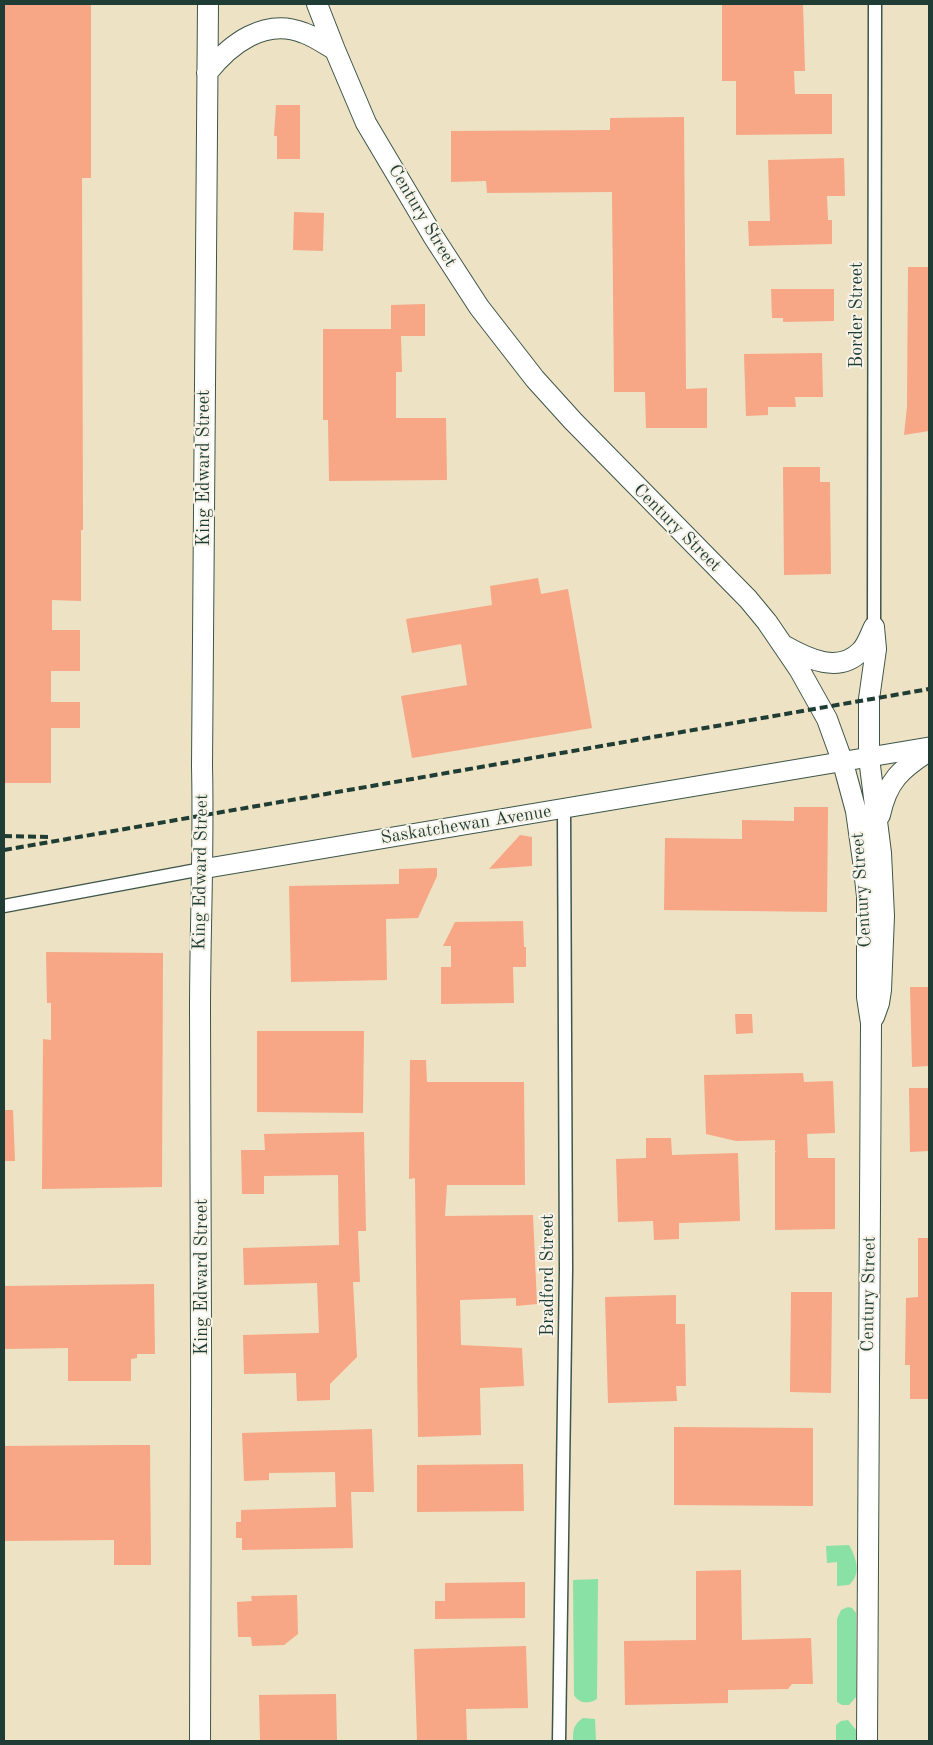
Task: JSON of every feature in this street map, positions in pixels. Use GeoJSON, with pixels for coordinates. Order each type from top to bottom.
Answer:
{"type":"FeatureCollection","features":[{"type":"Feature","properties":{"kind":"main road","name":"King Edward Street"},"geometry":{"type":"LineString","coordinates":[[200,1741],[202,1492],[200,977],[204,815],[202,766],[208,4]]}},
{"type":"Feature","properties":{"kind":"main road","name":"Century Street"},"geometry":{"type":"LineString","coordinates":[[317,4],[334,50],[366,123],[449,263],[496,331],[535,379],[587,436],[748,599],[784,646],[821,707],[843,763],[856,811],[864,861],[867,904],[867,997],[871,1023],[867,1741]]}},
{"type":"Feature","properties":{"kind":"main road"},"geometry":{"type":"LineString","coordinates":[[207,73],[237,42],[254,33],[272,29],[289,29],[304,33],[334,50]]}},
{"type":"Feature","properties":{"kind":"main road"},"geometry":{"type":"LineString","coordinates":[[784,646],[814,660],[828,663],[840,662],[852,658],[861,652],[874,627]]}},
{"type":"Feature","properties":{"kind":"main road"},"geometry":{"type":"LineString","coordinates":[[871,1023],[879,1003],[883,966],[883,880],[869,758],[870,699],[876,649],[874,627]]}},
{"type":"Feature","properties":{"kind":"main road"},"geometry":{"type":"LineString","coordinates":[[878,827],[885,795],[892,781],[929,749]]}},
{"type":"Feature","properties":{"kind":"street","name":"Border Street"},"geometry":{"type":"LineString","coordinates":[[874,627],[875,4]]}},
{"type":"Feature","properties":{"kind":"street","name":"Saskatchewan Avenue"},"geometry":{"type":"LineString","coordinates":[[4,906],[202,869],[929,749]]}},
{"type":"Feature","properties":{"kind":"street","name":"Bradford Street"},"geometry":{"type":"LineString","coordinates":[[559,1741],[566,1269],[564,809]]}},
{"type":"Feature","properties":{"kind":"green space"},"geometry":{"type":"Polygon","coordinates":[[[849,1545],[856,1560],[857,1571],[849,1585],[837,1586],[837,1562],[827,1563],[826,1546],[849,1545]]]}},
{"type":"Feature","properties":{"kind":"green space"},"geometry":{"type":"Polygon","coordinates":[[[598,1579],[597,1699],[591,1702],[584,1702],[574,1695],[573,1580],[598,1579]]]}},
{"type":"Feature","properties":{"kind":"green space"},"geometry":{"type":"Polygon","coordinates":[[[848,1607],[852,1608],[856,1613],[856,1697],[849,1705],[842,1705],[837,1702],[837,1619],[841,1610],[848,1607]]]}},
{"type":"Feature","properties":{"kind":"green space"},"geometry":{"type":"Polygon","coordinates":[[[583,1718],[595,1719],[596,1741],[573,1741],[574,1728],[583,1718]]]}},
{"type":"Feature","properties":{"kind":"green space"},"geometry":{"type":"Polygon","coordinates":[[[848,1720],[856,1730],[856,1741],[836,1741],[836,1725],[841,1721],[848,1720]]]}},
{"type":"Feature","properties":{"kind":"building"},"geometry":{"type":"Polygon","coordinates":[[[4,4],[91,4],[91,178],[82,178],[83,530],[81,530],[81,601],[52,600],[52,630],[80,630],[80,671],[51,671],[51,702],[80,702],[80,728],[51,728],[51,783],[4,783],[4,4]]]}},
{"type":"Feature","properties":{"kind":"building"},"geometry":{"type":"Polygon","coordinates":[[[722,4],[803,4],[805,71],[794,71],[795,94],[832,94],[832,134],[736,135],[736,81],[722,81],[722,4]]]}},
{"type":"Feature","properties":{"kind":"building"},"geometry":{"type":"Polygon","coordinates":[[[276,105],[300,105],[300,159],[277,159],[277,136],[274,136],[276,105]]]}},
{"type":"Feature","properties":{"kind":"building"},"geometry":{"type":"Polygon","coordinates":[[[684,117],[686,389],[707,388],[707,428],[646,428],[645,392],[614,392],[612,192],[487,193],[486,181],[451,182],[451,131],[610,130],[610,118],[684,117]]]}},
{"type":"Feature","properties":{"kind":"building"},"geometry":{"type":"Polygon","coordinates":[[[844,158],[845,196],[827,196],[828,220],[832,220],[832,244],[749,246],[748,221],[770,221],[768,160],[844,158]]]}},
{"type":"Feature","properties":{"kind":"building"},"geometry":{"type":"Polygon","coordinates":[[[294,212],[324,213],[323,251],[293,250],[294,212]]]}},
{"type":"Feature","properties":{"kind":"building"},"geometry":{"type":"Polygon","coordinates":[[[908,267],[929,267],[929,431],[904,435],[907,407],[908,267]]]}},
{"type":"Feature","properties":{"kind":"building"},"geometry":{"type":"Polygon","coordinates":[[[771,289],[834,289],[834,321],[783,322],[783,318],[772,318],[771,289]]]}},
{"type":"Feature","properties":{"kind":"building"},"geometry":{"type":"Polygon","coordinates":[[[425,304],[425,336],[401,336],[402,372],[396,372],[396,418],[446,418],[447,480],[329,481],[328,420],[323,420],[323,329],[391,329],[391,305],[425,304]]]}},
{"type":"Feature","properties":{"kind":"building"},"geometry":{"type":"Polygon","coordinates":[[[822,353],[823,397],[795,397],[796,407],[768,407],[768,415],[746,416],[744,354],[822,353]]]}},
{"type":"Feature","properties":{"kind":"building"},"geometry":{"type":"Polygon","coordinates":[[[783,467],[820,467],[820,482],[830,482],[831,574],[784,575],[783,467]]]}},
{"type":"Feature","properties":{"kind":"building"},"geometry":{"type":"Polygon","coordinates":[[[538,578],[541,594],[568,589],[592,728],[412,758],[401,696],[467,685],[461,644],[412,653],[406,619],[492,605],[490,586],[538,578]]]}},
{"type":"Feature","properties":{"kind":"building"},"geometry":{"type":"Polygon","coordinates":[[[794,807],[828,807],[827,912],[664,910],[665,838],[742,839],[742,820],[794,821],[794,807]]]}},
{"type":"Feature","properties":{"kind":"building"},"geometry":{"type":"Polygon","coordinates":[[[520,835],[532,837],[532,866],[489,869],[520,835]]]}},
{"type":"Feature","properties":{"kind":"building"},"geometry":{"type":"Polygon","coordinates":[[[437,868],[437,876],[418,918],[386,919],[387,980],[291,982],[289,886],[399,884],[399,869],[437,868]]]}},
{"type":"Feature","properties":{"kind":"building"},"geometry":{"type":"Polygon","coordinates":[[[523,921],[526,967],[513,967],[514,1003],[441,1004],[441,967],[451,967],[451,946],[443,946],[455,922],[523,921]]]}},
{"type":"Feature","properties":{"kind":"building"},"geometry":{"type":"Polygon","coordinates":[[[46,952],[163,953],[162,1187],[42,1189],[43,1039],[51,1040],[51,1003],[47,1003],[46,952]]]}},
{"type":"Feature","properties":{"kind":"building"},"geometry":{"type":"Polygon","coordinates":[[[910,987],[929,987],[929,1066],[912,1067],[910,987]]]}},
{"type":"Feature","properties":{"kind":"building"},"geometry":{"type":"Polygon","coordinates":[[[735,1014],[752,1014],[753,1033],[736,1034],[735,1014]]]}},
{"type":"Feature","properties":{"kind":"building"},"geometry":{"type":"Polygon","coordinates":[[[257,1031],[364,1031],[363,1113],[257,1112],[257,1031]]]}},
{"type":"Feature","properties":{"kind":"building"},"geometry":{"type":"Polygon","coordinates":[[[410,1060],[426,1060],[427,1082],[524,1082],[525,1185],[447,1185],[445,1216],[533,1215],[537,1304],[516,1306],[516,1298],[460,1300],[461,1345],[522,1348],[524,1386],[480,1388],[481,1435],[418,1437],[415,1178],[409,1179],[410,1060]]]}},
{"type":"Feature","properties":{"kind":"building"},"geometry":{"type":"Polygon","coordinates":[[[803,1073],[804,1082],[833,1081],[835,1133],[807,1134],[808,1158],[835,1158],[835,1229],[775,1230],[775,1152],[777,1151],[775,1151],[775,1140],[736,1141],[706,1134],[704,1075],[803,1073]]]}},
{"type":"Feature","properties":{"kind":"building"},"geometry":{"type":"Polygon","coordinates":[[[909,1088],[929,1088],[929,1151],[910,1152],[909,1088]]]}},
{"type":"Feature","properties":{"kind":"building"},"geometry":{"type":"Polygon","coordinates":[[[4,1110],[13,1110],[15,1161],[4,1161],[4,1110]]]}},
{"type":"Feature","properties":{"kind":"building"},"geometry":{"type":"Polygon","coordinates":[[[364,1132],[366,1231],[358,1231],[360,1282],[353,1282],[357,1357],[330,1384],[330,1400],[297,1401],[296,1373],[244,1374],[243,1335],[319,1333],[317,1283],[244,1285],[243,1248],[339,1245],[338,1175],[264,1176],[264,1194],[242,1194],[241,1150],[265,1150],[264,1134],[364,1132]]]}},
{"type":"Feature","properties":{"kind":"building"},"geometry":{"type":"Polygon","coordinates":[[[646,1138],[671,1138],[672,1155],[738,1153],[740,1221],[679,1223],[679,1239],[654,1240],[653,1221],[618,1222],[616,1159],[646,1158],[646,1138]]]}},
{"type":"Feature","properties":{"kind":"building"},"geometry":{"type":"Polygon","coordinates":[[[918,1238],[929,1238],[929,1399],[910,1399],[910,1365],[905,1365],[906,1298],[918,1297],[918,1238]]]}},
{"type":"Feature","properties":{"kind":"building"},"geometry":{"type":"Polygon","coordinates":[[[154,1284],[155,1354],[137,1354],[137,1358],[131,1359],[131,1381],[68,1381],[68,1348],[4,1349],[4,1286],[154,1284]]]}},
{"type":"Feature","properties":{"kind":"building"},"geometry":{"type":"Polygon","coordinates":[[[791,1292],[832,1292],[831,1393],[790,1392],[791,1292]]]}},
{"type":"Feature","properties":{"kind":"building"},"geometry":{"type":"Polygon","coordinates":[[[676,1295],[676,1324],[685,1324],[686,1386],[676,1386],[677,1401],[608,1403],[605,1297],[676,1295]]]}},
{"type":"Feature","properties":{"kind":"building"},"geometry":{"type":"Polygon","coordinates":[[[674,1427],[813,1428],[813,1506],[674,1505],[674,1427]]]}},
{"type":"Feature","properties":{"kind":"building"},"geometry":{"type":"Polygon","coordinates":[[[372,1429],[374,1492],[351,1492],[353,1548],[242,1550],[242,1538],[236,1538],[236,1522],[241,1522],[241,1510],[336,1507],[335,1472],[269,1473],[269,1480],[244,1481],[242,1433],[372,1429]]]}},
{"type":"Feature","properties":{"kind":"building"},"geometry":{"type":"Polygon","coordinates":[[[150,1445],[151,1565],[114,1565],[114,1540],[4,1541],[4,1446],[150,1445]]]}},
{"type":"Feature","properties":{"kind":"building"},"geometry":{"type":"Polygon","coordinates":[[[523,1464],[524,1511],[417,1512],[417,1465],[523,1464]]]}},
{"type":"Feature","properties":{"kind":"building"},"geometry":{"type":"Polygon","coordinates":[[[741,1570],[742,1640],[811,1638],[813,1684],[792,1684],[788,1689],[728,1690],[728,1703],[625,1705],[624,1641],[696,1640],[696,1571],[741,1570]]]}},
{"type":"Feature","properties":{"kind":"building"},"geometry":{"type":"Polygon","coordinates":[[[525,1582],[525,1618],[435,1619],[435,1601],[445,1601],[445,1583],[525,1582]]]}},
{"type":"Feature","properties":{"kind":"building"},"geometry":{"type":"Polygon","coordinates":[[[297,1595],[298,1634],[284,1645],[252,1646],[251,1637],[238,1637],[237,1602],[252,1601],[251,1596],[297,1595]]]}},
{"type":"Feature","properties":{"kind":"building"},"geometry":{"type":"Polygon","coordinates":[[[526,1646],[528,1708],[466,1709],[467,1741],[417,1741],[414,1649],[526,1646]]]}},
{"type":"Feature","properties":{"kind":"building"},"geometry":{"type":"Polygon","coordinates":[[[336,1694],[337,1741],[260,1741],[259,1695],[336,1694]]]}},
{"type":"Feature","properties":{"kind":"railway"},"geometry":{"type":"LineString","coordinates":[[4,850],[929,689]]}},
{"type":"Feature","properties":{"kind":"railway"},"geometry":{"type":"LineString","coordinates":[[4,836],[48,837]]}}]}
